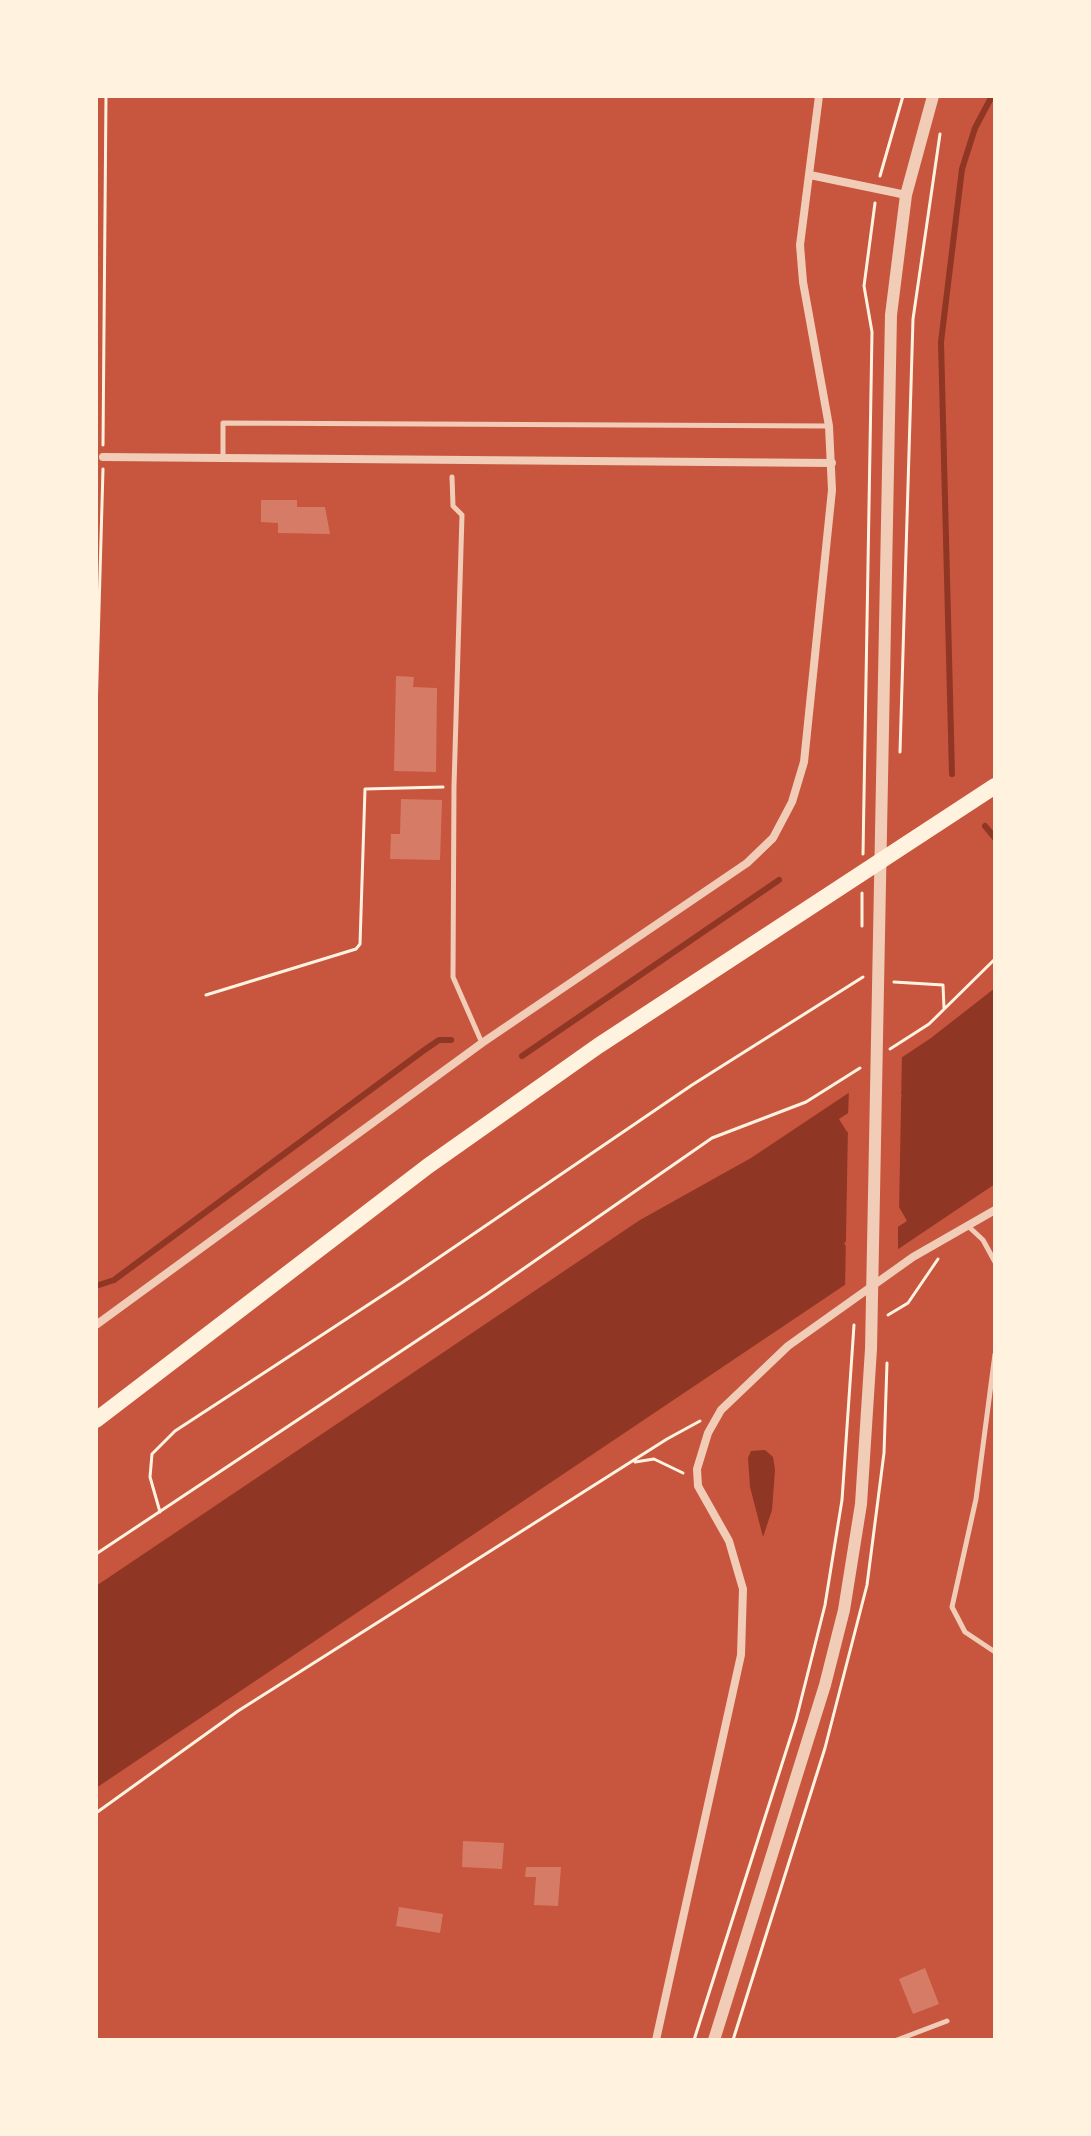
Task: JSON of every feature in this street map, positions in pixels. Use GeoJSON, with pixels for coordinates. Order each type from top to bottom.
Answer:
{"type":"FeatureCollection","features":[{"type":"Feature","properties":{"kind":"main road"},"geometry":{"type":"LineString","coordinates":[[96,1420],[428,1166],[586,1054],[995,786]]}},
{"type":"Feature","properties":{"kind":"street"},"geometry":{"type":"LineString","coordinates":[[96,1325],[482,1043],[747,863],[773,838],[792,802],[804,762],[830,518],[832,463],[829,426],[801,264],[819,96]]}},
{"type":"Feature","properties":{"kind":"street"},"geometry":{"type":"LineString","coordinates":[[714,2040],[813,1727],[844,1610],[865,1467],[872,1311],[891,315],[906,195],[933,96]]}},
{"type":"Feature","properties":{"kind":"street"},"geometry":{"type":"LineString","coordinates":[[810,175],[906,195]]}},
{"type":"Feature","properties":{"kind":"street"},"geometry":{"type":"LineString","coordinates":[[103,457],[832,463]]}},
{"type":"Feature","properties":{"kind":"street"},"geometry":{"type":"LineString","coordinates":[[656,2040],[741,1655],[743,1589],[729,1541],[698,1486],[700,1456],[721,1410],[788,1346],[913,1257],[995,1210]]}},
{"type":"Feature","properties":{"kind":"lane"},"geometry":{"type":"LineString","coordinates":[[223,458],[223,423],[829,426]]}},
{"type":"Feature","properties":{"kind":"lane"},"geometry":{"type":"LineString","coordinates":[[452,477],[453,506],[462,515],[454,786],[453,977],[482,1043]]}},
{"type":"Feature","properties":{"kind":"lane"},"geometry":{"type":"LineString","coordinates":[[966,1225],[983,1240],[995,1262]]}},
{"type":"Feature","properties":{"kind":"lane"},"geometry":{"type":"LineString","coordinates":[[995,1354],[976,1499],[952,1607],[965,1632],[995,1652]]}},
{"type":"Feature","properties":{"kind":"lane"},"geometry":{"type":"LineString","coordinates":[[897,2040],[947,2021]]}},
{"type":"Feature","properties":{"kind":"path"},"geometry":{"type":"LineString","coordinates":[[96,713],[103,457],[106,96]]}},
{"type":"Feature","properties":{"kind":"path"},"geometry":{"type":"LineString","coordinates":[[863,836],[872,355],[864,286],[877,190],[903,96]]}},
{"type":"Feature","properties":{"kind":"path"},"geometry":{"type":"LineString","coordinates":[[900,754],[913,319],[941,121]]}},
{"type":"Feature","properties":{"kind":"path"},"geometry":{"type":"LineString","coordinates":[[206,995],[356,949],[360,944],[365,789],[454,786]]}},
{"type":"Feature","properties":{"kind":"path"},"geometry":{"type":"LineString","coordinates":[[880,1055],[929,1024],[995,959]]}},
{"type":"Feature","properties":{"kind":"path"},"geometry":{"type":"LineString","coordinates":[[160,1512],[150,1477],[152,1454],[175,1431],[403,1282],[692,1085],[862,977]]}},
{"type":"Feature","properties":{"kind":"path"},"geometry":{"type":"LineString","coordinates":[[894,982],[943,985],[944,1010]]}},
{"type":"Feature","properties":{"kind":"path"},"geometry":{"type":"LineString","coordinates":[[96,1554],[712,1138],[806,1102],[868,1063]]}},
{"type":"Feature","properties":{"kind":"path"},"geometry":{"type":"LineString","coordinates":[[888,1315],[908,1303],[941,1254]]}},
{"type":"Feature","properties":{"kind":"path"},"geometry":{"type":"LineString","coordinates":[[694,2040],[796,1720],[825,1605],[842,1500],[855,1322]]}},
{"type":"Feature","properties":{"kind":"path"},"geometry":{"type":"LineString","coordinates":[[96,1813],[238,1711],[631,1462],[721,1410]]}},
{"type":"Feature","properties":{"kind":"path"},"geometry":{"type":"LineString","coordinates":[[631,1462],[654,1459],[676,1467],[698,1486]]}},
{"type":"Feature","properties":{"kind":"shaded area"},"geometry":{"type":"Polygon","coordinates":[[[995,988],[995,1184],[96,1788],[96,1586],[640,1220],[751,1158],[931,1038],[995,988]],[[894,1083],[839,1119],[847,1132],[902,1096],[894,1083]],[[899,1207],[844,1243],[852,1257],[907,1221],[899,1207]]]}},
{"type":"Feature","properties":{"kind":"shaded area"},"geometry":{"type":"Polygon","coordinates":[[[765,1450],[773,1457],[775,1470],[772,1510],[763,1537],[750,1487],[748,1458],[751,1451],[765,1450]]]}},
{"type":"Feature","properties":{"kind":"pier"},"geometry":{"type":"Polygon","coordinates":[[[902,1052],[899,1213],[849,1244],[853,1251],[898,1222],[898,1257],[845,1289],[848,1126],[897,1094],[893,1088],[848,1118],[849,1087],[902,1052]]]}},
{"type":"Feature","properties":{"kind":"building"},"geometry":{"type":"Polygon","coordinates":[[[261,500],[297,500],[297,507],[325,507],[330,534],[278,533],[278,523],[261,522],[261,500]]]}},
{"type":"Feature","properties":{"kind":"building"},"geometry":{"type":"Polygon","coordinates":[[[396,676],[414,677],[413,687],[437,688],[436,772],[394,771],[396,676]]]}},
{"type":"Feature","properties":{"kind":"building"},"geometry":{"type":"Polygon","coordinates":[[[401,799],[442,800],[440,860],[390,859],[391,834],[400,834],[401,799]]]}},
{"type":"Feature","properties":{"kind":"building"},"geometry":{"type":"Polygon","coordinates":[[[463,1841],[504,1843],[502,1869],[462,1867],[463,1841]]]}},
{"type":"Feature","properties":{"kind":"building"},"geometry":{"type":"Polygon","coordinates":[[[526,1867],[561,1867],[558,1906],[534,1905],[536,1877],[525,1877],[526,1867]]]}},
{"type":"Feature","properties":{"kind":"building"},"geometry":{"type":"Polygon","coordinates":[[[399,1907],[443,1914],[440,1933],[396,1926],[399,1907]]]}},
{"type":"Feature","properties":{"kind":"building"},"geometry":{"type":"Polygon","coordinates":[[[925,1968],[939,2004],[913,2014],[899,1979],[925,1968]]]}},
{"type":"Feature","properties":{"kind":"waterway"},"geometry":{"type":"LineString","coordinates":[[952,774],[941,342],[962,169],[975,128],[992,96]]}},
{"type":"Feature","properties":{"kind":"waterway"},"geometry":{"type":"LineString","coordinates":[[985,826],[995,838]]}},
{"type":"Feature","properties":{"kind":"waterway"},"geometry":{"type":"LineString","coordinates":[[522,1056],[779,880]]}},
{"type":"Feature","properties":{"kind":"waterway"},"geometry":{"type":"LineString","coordinates":[[96,1286],[114,1280],[423,1051],[439,1040],[451,1040]]}}]}
